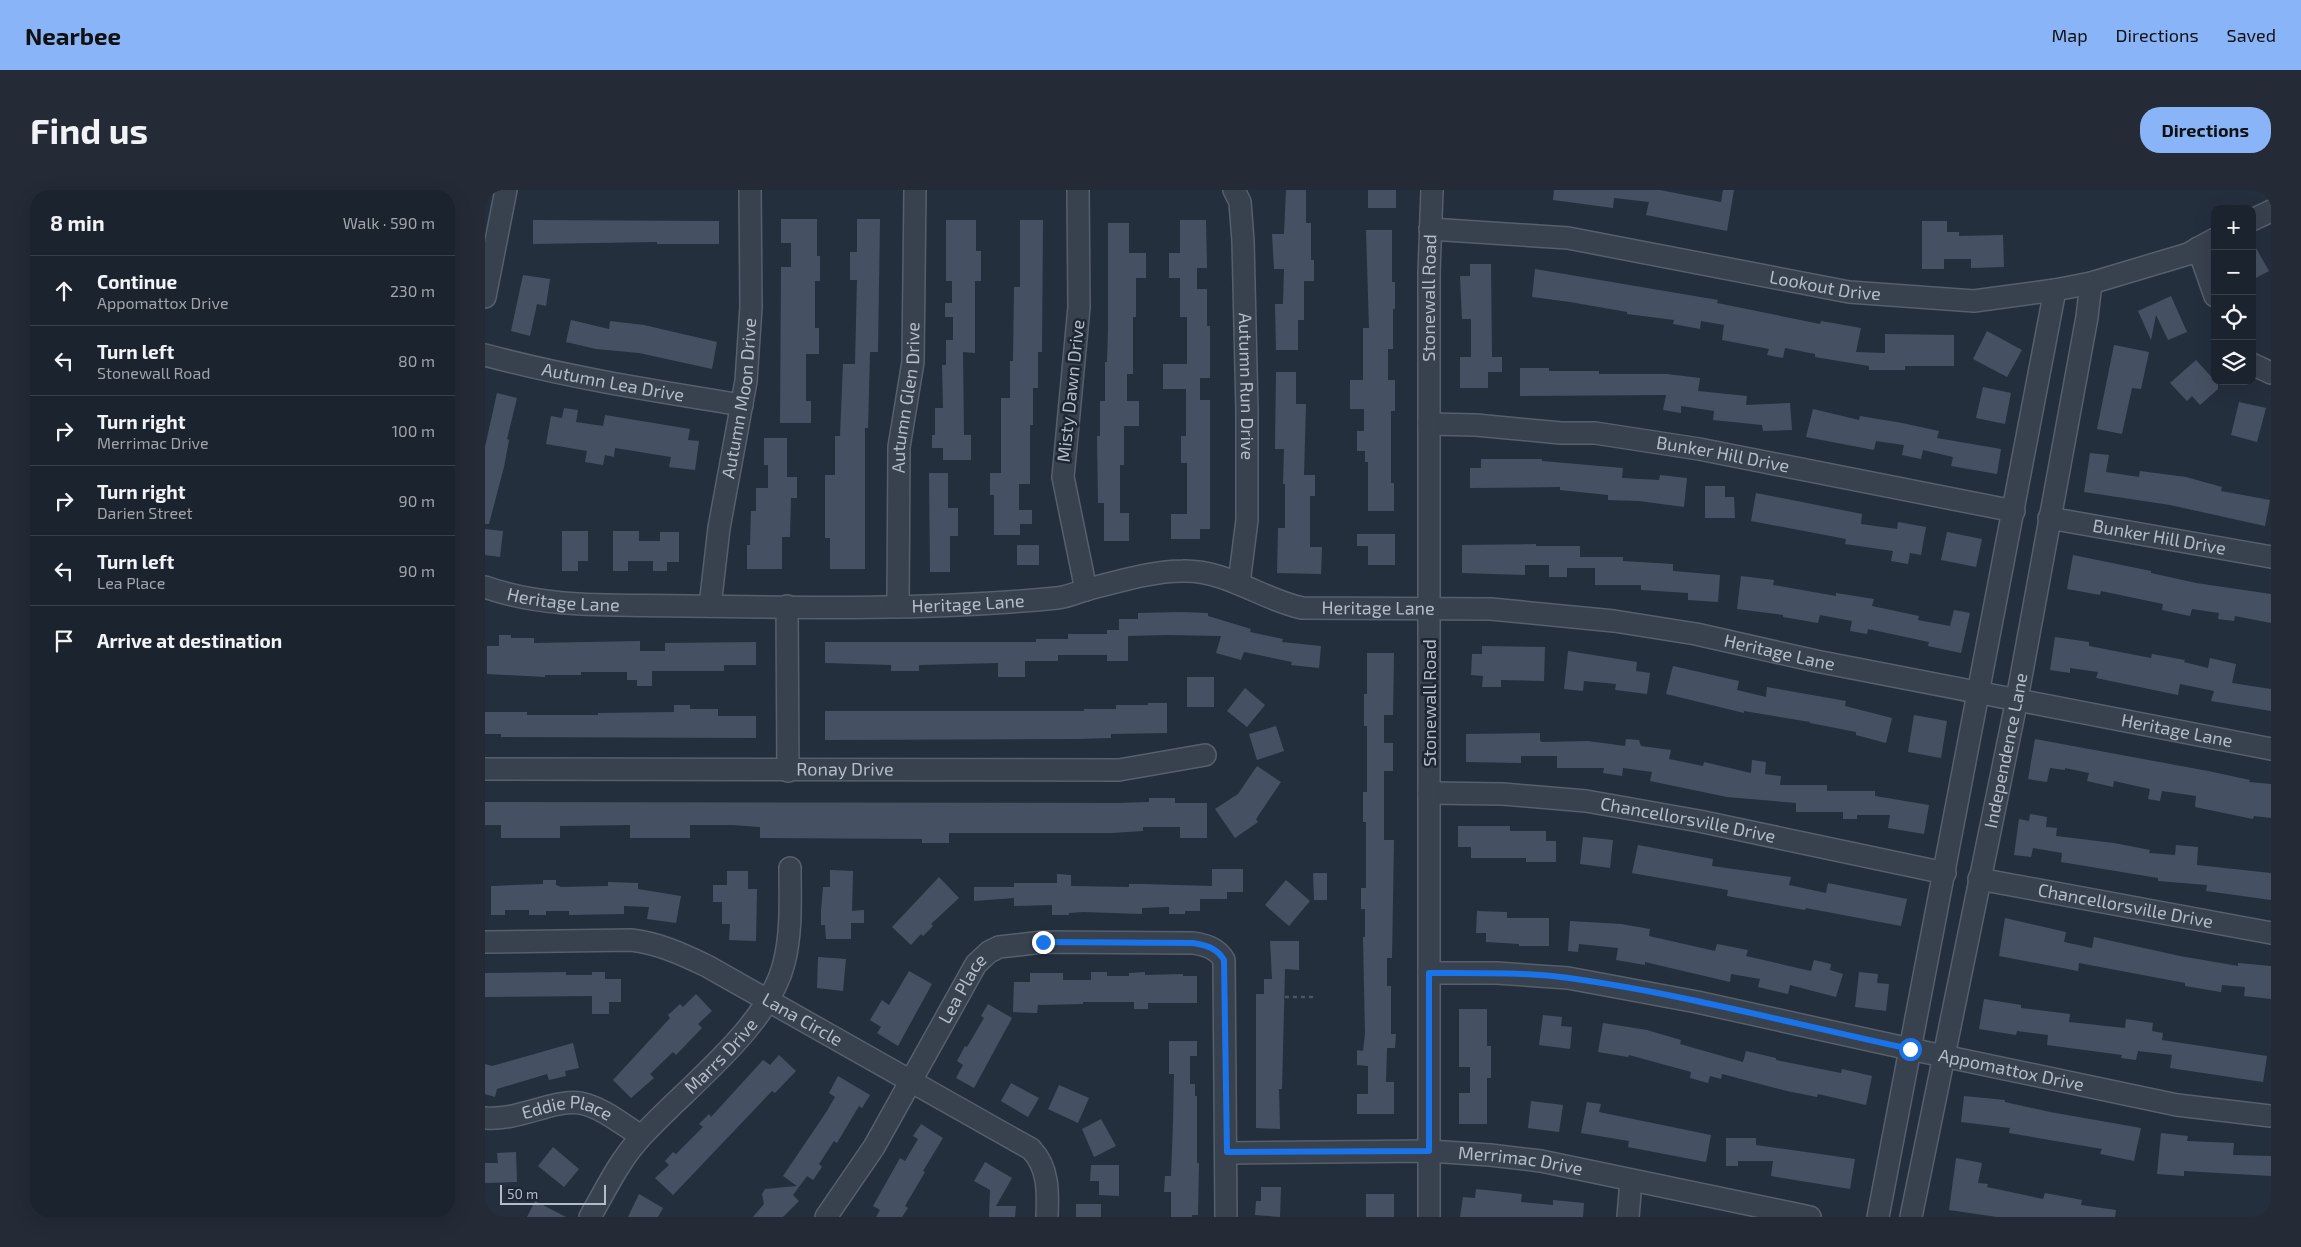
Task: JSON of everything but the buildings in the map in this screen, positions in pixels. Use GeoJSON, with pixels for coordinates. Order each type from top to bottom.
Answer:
{"type":"FeatureCollection","features":[{"type":"Feature","properties":{"kind":"street"},"geometry":{"type":"LineString","coordinates":[[485,297],[506,190]]}},
{"type":"Feature","properties":{"kind":"street","name":"Autumn Moon Drive"},"geometry":{"type":"LineString","coordinates":[[710,606],[719,528],[742,405],[751,307],[751,190]]}},
{"type":"Feature","properties":{"kind":"street","name":"Autumn Glen Drive"},"geometry":{"type":"LineString","coordinates":[[898,606],[899,448],[913,362],[915,190]]}},
{"type":"Feature","properties":{"kind":"street","name":"Misty Dawn Drive"},"geometry":{"type":"LineString","coordinates":[[1078,190],[1079,307],[1063,477],[1086,590]]}},
{"type":"Feature","properties":{"kind":"street","name":"Autumn Run Drive"},"geometry":{"type":"LineString","coordinates":[[1234,190],[1239,202],[1243,241],[1247,411],[1247,520],[1239,583]]}},
{"type":"Feature","properties":{"kind":"street","name":"Stonewall Road"},"geometry":{"type":"LineString","coordinates":[[1429,1217],[1429,424],[1431,190]]}},
{"type":"Feature","properties":{"kind":"street"},"geometry":{"type":"LineString","coordinates":[[2256,218],[2271,211]]}},
{"type":"Feature","properties":{"kind":"street","name":"Lookout Drive"},"geometry":{"type":"LineString","coordinates":[[1430,229],[1569,238],[1849,292],[1974,301],[2091,283],[2188,254],[2206,244]]}},
{"type":"Feature","properties":{"kind":"street"},"geometry":{"type":"LineString","coordinates":[[2206,244],[2215,295]]}},
{"type":"Feature","properties":{"kind":"street","name":"Independence Lane"},"geometry":{"type":"LineString","coordinates":[[1911,1217],[2017,699],[2087,317],[2091,283]]}},
{"type":"Feature","properties":{"kind":"street","name":"Independence Lane"},"geometry":{"type":"LineString","coordinates":[[1878,1217],[1980,692],[2055,290]]}},
{"type":"Feature","properties":{"kind":"street","name":"Autumn Lea Drive"},"geometry":{"type":"LineString","coordinates":[[485,354],[542,370],[742,405]]}},
{"type":"Feature","properties":{"kind":"street"},"geometry":{"type":"LineString","coordinates":[[2256,366],[2271,373]]}},
{"type":"Feature","properties":{"kind":"street","name":"Bunker Hill Drive"},"geometry":{"type":"LineString","coordinates":[[1429,424],[1476,425],[1561,433],[1595,433],[1699,449],[2014,511]]}},
{"type":"Feature","properties":{"kind":"street","name":"Bunker Hill Drive"},"geometry":{"type":"LineString","coordinates":[[2049,518],[2271,556]]}},
{"type":"Feature","properties":{"kind":"street","name":"Heritage Lane"},"geometry":{"type":"LineString","coordinates":[[485,587],[511,596],[548,603],[710,606],[898,606],[985,604],[1061,597],[1153,574],[1184,571],[1209,574],[1239,583],[1287,604],[1302,608],[1491,609],[1614,621],[1696,634],[1816,661],[2271,749]]}},
{"type":"Feature","properties":{"kind":"street"},"geometry":{"type":"LineString","coordinates":[[787,606],[788,771]]}},
{"type":"Feature","properties":{"kind":"street","name":"Ronay Drive"},"geometry":{"type":"LineString","coordinates":[[485,769],[788,771],[1119,770],[1205,755]]}},
{"type":"Feature","properties":{"kind":"street","name":"Chancellorsville Drive"},"geometry":{"type":"LineString","coordinates":[[1429,793],[1503,794],[1586,801],[1708,823],[1945,873]]}},
{"type":"Feature","properties":{"kind":"street","name":"Marrs Drive"},"geometry":{"type":"LineString","coordinates":[[590,1217],[620,1162],[641,1136],[750,1025],[768,999],[784,964],[789,927],[791,868]]}},
{"type":"Feature","properties":{"kind":"street","name":"Chancellorsville Drive"},"geometry":{"type":"LineString","coordinates":[[1979,879],[2271,933]]}},
{"type":"Feature","properties":{"kind":"street","name":"Lana Circle"},"geometry":{"type":"LineString","coordinates":[[485,942],[631,940],[648,942],[686,956],[768,999],[910,1082],[1031,1149],[1041,1159],[1046,1177],[1047,1217]]}},
{"type":"Feature","properties":{"kind":"street","name":"Lea Place"},"geometry":{"type":"LineString","coordinates":[[826,1217],[874,1147],[976,964],[989,952],[999,947],[1043,942],[1193,943],[1209,946],[1220,954],[1224,960],[1227,1152]]}},
{"type":"Feature","properties":{"kind":"street","name":"Appomattox Drive"},"geometry":{"type":"LineString","coordinates":[[1429,973],[1496,973],[1568,978],[1697,1002],[2177,1105],[2271,1116]]}},
{"type":"Feature","properties":{"kind":"street","name":"Eddie Place"},"geometry":{"type":"LineString","coordinates":[[485,1118],[516,1117],[569,1103],[580,1103],[594,1107],[641,1136]]}},
{"type":"Feature","properties":{"kind":"street","name":"Merrimac Drive"},"geometry":{"type":"LineString","coordinates":[[1227,1152],[1429,1151],[1541,1161],[1810,1217]]}},
{"type":"Feature","properties":{"kind":"street"},"geometry":{"type":"LineString","coordinates":[[1226,1217],[1227,1152]]}},
{"type":"Feature","properties":{"kind":"street"},"geometry":{"type":"LineString","coordinates":[[1628,1217],[1631,1181]]}},
{"type":"Feature","properties":{"kind":"path"},"geometry":{"type":"LineString","coordinates":[[1285,997],[1312,997],[1312,1000]]}},
{"type":"Feature","properties":{"kind":"route"},"geometry":{"type":"LineString","coordinates":[[1043,942],[1193,943],[1209,946],[1220,954],[1224,960],[1227,1152],[1429,1151],[1429,973],[1496,973],[1568,978],[1697,1002],[1910,1049]]}}]}
